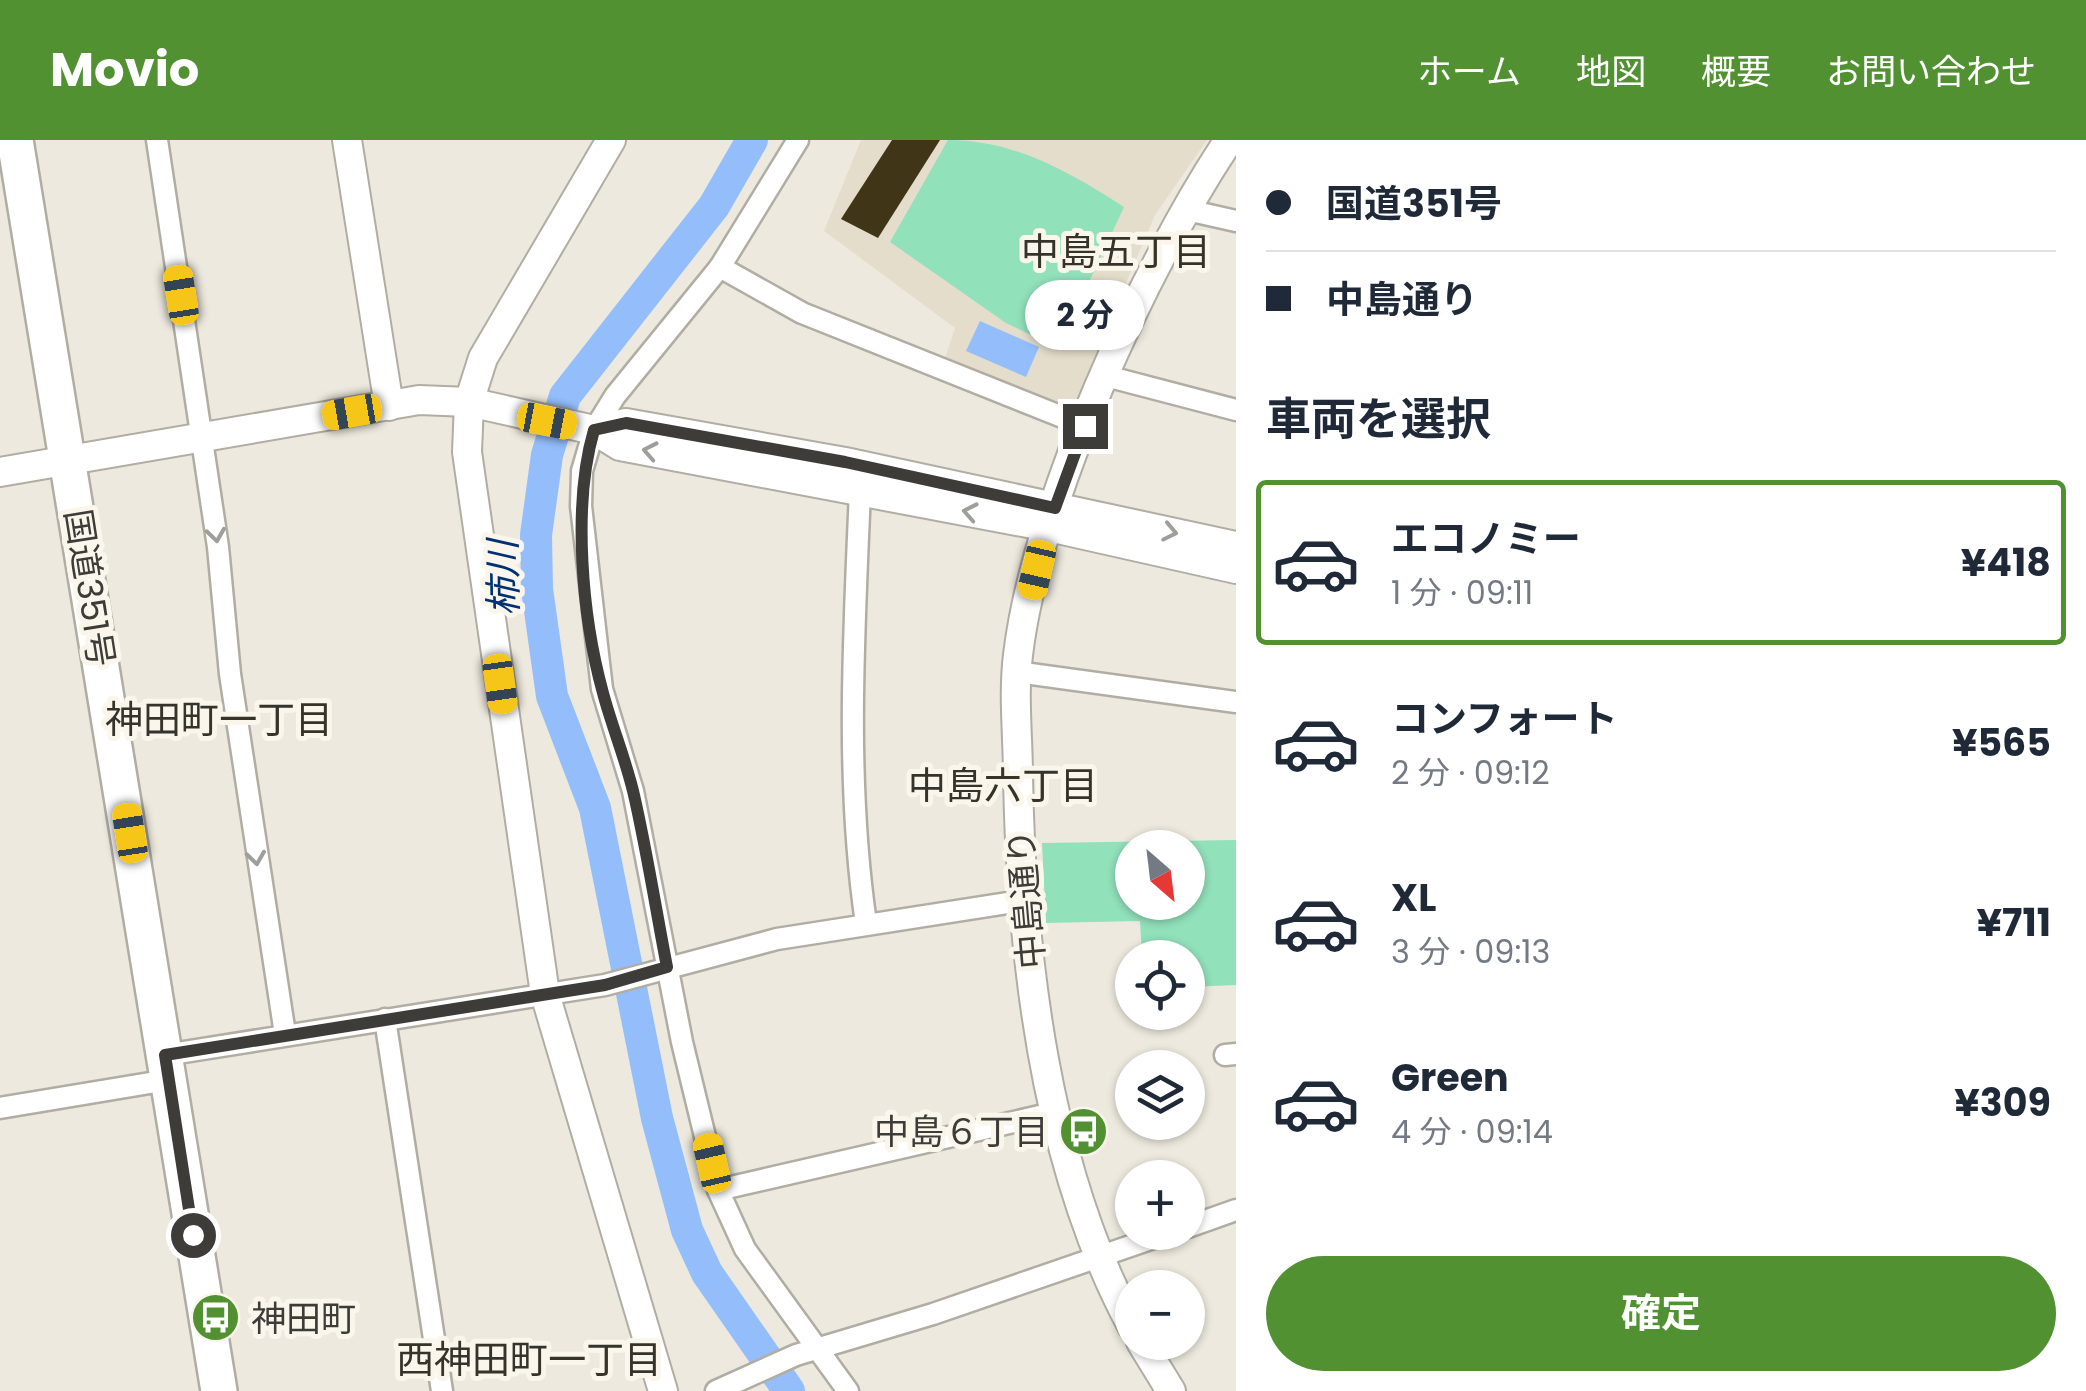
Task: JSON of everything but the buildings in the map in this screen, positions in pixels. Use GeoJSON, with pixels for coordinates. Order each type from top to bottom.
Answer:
{"type":"FeatureCollection","features":[{"type":"Feature","properties":{"kind":"highway","name":"国道351号"},"geometry":{"type":"LineString","coordinates":[[15,140],[11,199],[69,460],[219,1391]]}},
{"type":"Feature","properties":{"kind":"street"},"geometry":{"type":"LineString","coordinates":[[157,140],[202,439],[230,674],[285,1034]]}},
{"type":"Feature","properties":{"kind":"street"},"geometry":{"type":"LineString","coordinates":[[347,140],[390,406]]}},
{"type":"Feature","properties":{"kind":"street"},"geometry":{"type":"LineString","coordinates":[[611,140],[483,358],[469,402],[466,452],[545,994],[663,1391]]}},
{"type":"Feature","properties":{"kind":"street"},"geometry":{"type":"LineString","coordinates":[[798,140],[720,268],[588,429],[581,506],[602,690],[633,791],[662,969],[718,1190],[746,1249],[848,1391]]}},
{"type":"Feature","properties":{"kind":"street","name":"中島通り"},"geometry":{"type":"LineString","coordinates":[[1115,1291],[1078,1199],[1057,1112],[1020,901],[1016,672],[1052,518],[1085,426],[1187,210],[1229,140]]}},
{"type":"Feature","properties":{"kind":"street"},"geometry":{"type":"LineString","coordinates":[[1187,210],[1236,221]]}},
{"type":"Feature","properties":{"kind":"street"},"geometry":{"type":"LineString","coordinates":[[720,268],[802,313],[1085,426]]}},
{"type":"Feature","properties":{"kind":"street"},"geometry":{"type":"LineString","coordinates":[[1106,376],[1236,410]]}},
{"type":"Feature","properties":{"kind":"street"},"geometry":{"type":"LineString","coordinates":[[0,472],[419,400],[469,402],[588,429],[620,446],[860,490],[1236,546]]}},
{"type":"Feature","properties":{"kind":"street"},"geometry":{"type":"LineString","coordinates":[[588,429],[626,423],[845,462],[1236,569]]}},
{"type":"Feature","properties":{"kind":"street"},"geometry":{"type":"LineString","coordinates":[[860,490],[856,756],[859,872],[866,922]]}},
{"type":"Feature","properties":{"kind":"street"},"geometry":{"type":"LineString","coordinates":[[1016,672],[1236,702]]}},
{"type":"Feature","properties":{"kind":"street"},"geometry":{"type":"LineString","coordinates":[[0,1108],[167,1068],[285,1034],[605,985],[866,922],[1020,901]]}},
{"type":"Feature","properties":{"kind":"street"},"geometry":{"type":"LineString","coordinates":[[385,1019],[442,1391]]}},
{"type":"Feature","properties":{"kind":"street"},"geometry":{"type":"LineString","coordinates":[[718,1190],[1057,1112]]}},
{"type":"Feature","properties":{"kind":"street"},"geometry":{"type":"LineString","coordinates":[[1205,1221],[1236,1210]]}},
{"type":"Feature","properties":{"kind":"street"},"geometry":{"type":"LineString","coordinates":[[716,1391],[796,1355],[1121,1250]]}},
{"type":"Feature","properties":{"kind":"street"},"geometry":{"type":"LineString","coordinates":[[1152,1360],[1171,1391]]}},
{"type":"Feature","properties":{"kind":"shaded area"},"geometry":{"type":"Polygon","coordinates":[[[861,140],[1207,140],[1155,215],[1073,407],[944,361],[955,328],[824,231],[861,140]]]}},
{"type":"Feature","properties":{"kind":"green space"},"geometry":{"type":"Polygon","coordinates":[[[948,140],[973,141],[1019,152],[1062,170],[1124,207],[1068,327],[1041,340],[1006,323],[890,242],[948,140]]]}},
{"type":"Feature","properties":{"kind":"green space"},"geometry":{"type":"Polygon","coordinates":[[[1205,840],[1236,840],[1236,985],[1205,986],[1205,940],[1141,940],[1140,921],[1046,923],[1042,843],[1115,842],[1115,920],[1205,920],[1205,840]]]}},
{"type":"Feature","properties":{"kind":"water"},"geometry":{"type":"Polygon","coordinates":[[[980,321],[1039,347],[1026,377],[966,351],[980,321]]]}},
{"type":"Feature","properties":{"kind":"waterway","name":"柿川"},"geometry":{"type":"LineString","coordinates":[[752,140],[714,206],[565,396],[547,455],[536,535],[537,589],[552,696],[595,808],[657,1118],[687,1230],[707,1273],[789,1391]]}},
{"type":"Feature","properties":{"kind":"place","name":"中島６丁目"},"geometry":{"type":"Point","coordinates":[1084,1131]}},
{"type":"Feature","properties":{"kind":"place","name":"神田町"},"geometry":{"type":"Point","coordinates":[216,1318]}},
{"type":"Feature","properties":{"kind":"district","name":"中島五丁目"},"geometry":{"type":"Point","coordinates":[1116,251]}},
{"type":"Feature","properties":{"kind":"district","name":"神田町一丁目"},"geometry":{"type":"Point","coordinates":[219,719]}},
{"type":"Feature","properties":{"kind":"district","name":"中島六丁目"},"geometry":{"type":"Point","coordinates":[1003,785]}},
{"type":"Feature","properties":{"kind":"district","name":"西神田町一丁目"},"geometry":{"type":"Point","coordinates":[529,1359]}},
{"type":"Feature","properties":{"kind":"route"},"geometry":{"type":"LineString","coordinates":[[193,1235],[165,1055],[605,985],[667,967],[633,791],[602,690],[592,628],[581,506],[582,471],[594,430],[626,423],[845,462],[1055,508],[1085,426]]}}]}
